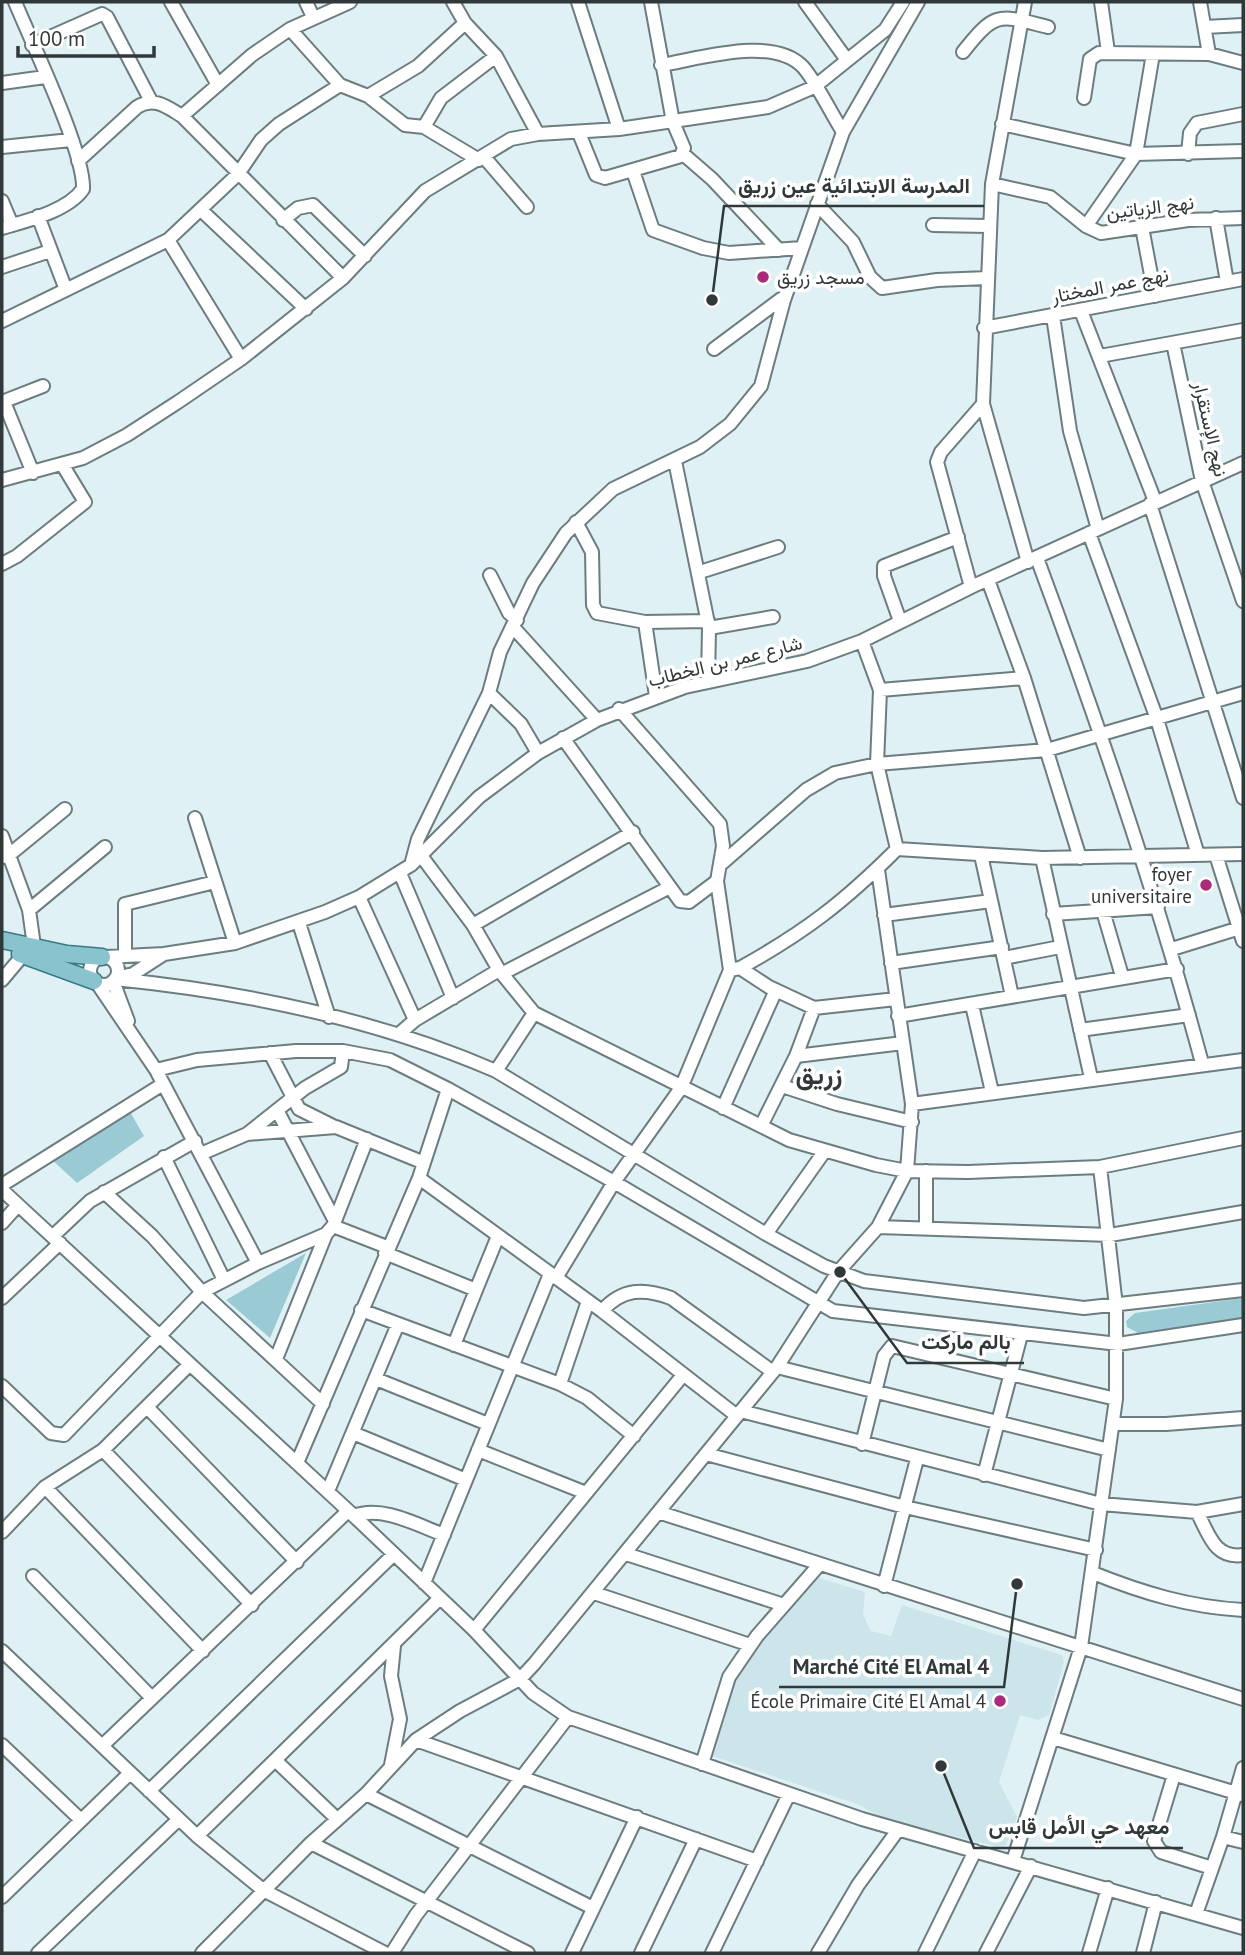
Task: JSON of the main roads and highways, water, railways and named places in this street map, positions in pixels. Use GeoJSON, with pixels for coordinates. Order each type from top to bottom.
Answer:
{"type":"FeatureCollection","features":[{"type":"Feature","properties":{"kind":"main road"},"geometry":{"type":"LineString","coordinates":[[2,940],[95,982]]}},
{"type":"Feature","properties":{"kind":"main road"},"geometry":{"type":"LineString","coordinates":[[2,950],[104,957]]}},
{"type":"Feature","properties":{"kind":"place","name":"مسجد زريق"},"geometry":{"type":"Point","coordinates":[763,277]}},
{"type":"Feature","properties":{"kind":"place","name":"المدرسة الابتدائية عين زريق"},"geometry":{"type":"Point","coordinates":[712,300]}},
{"type":"Feature","properties":{"kind":"place","name":"foyer universitaire"},"geometry":{"type":"Point","coordinates":[1206,885]}},
{"type":"Feature","properties":{"kind":"place","name":"بالم ماركت"},"geometry":{"type":"Point","coordinates":[840,1272]}},
{"type":"Feature","properties":{"kind":"place","name":"Marché Cité El Amal 4"},"geometry":{"type":"Point","coordinates":[1017,1584]}},
{"type":"Feature","properties":{"kind":"place","name":"École Primaire Cité El Amal 4"},"geometry":{"type":"Point","coordinates":[1000,1701]}},
{"type":"Feature","properties":{"kind":"place","name":"معهد حي الأمل قابس"},"geometry":{"type":"Point","coordinates":[941,1766]}},
{"type":"Feature","properties":{"kind":"district","name":"زريق"},"geometry":{"type":"Point","coordinates":[819,1074]}}]}
